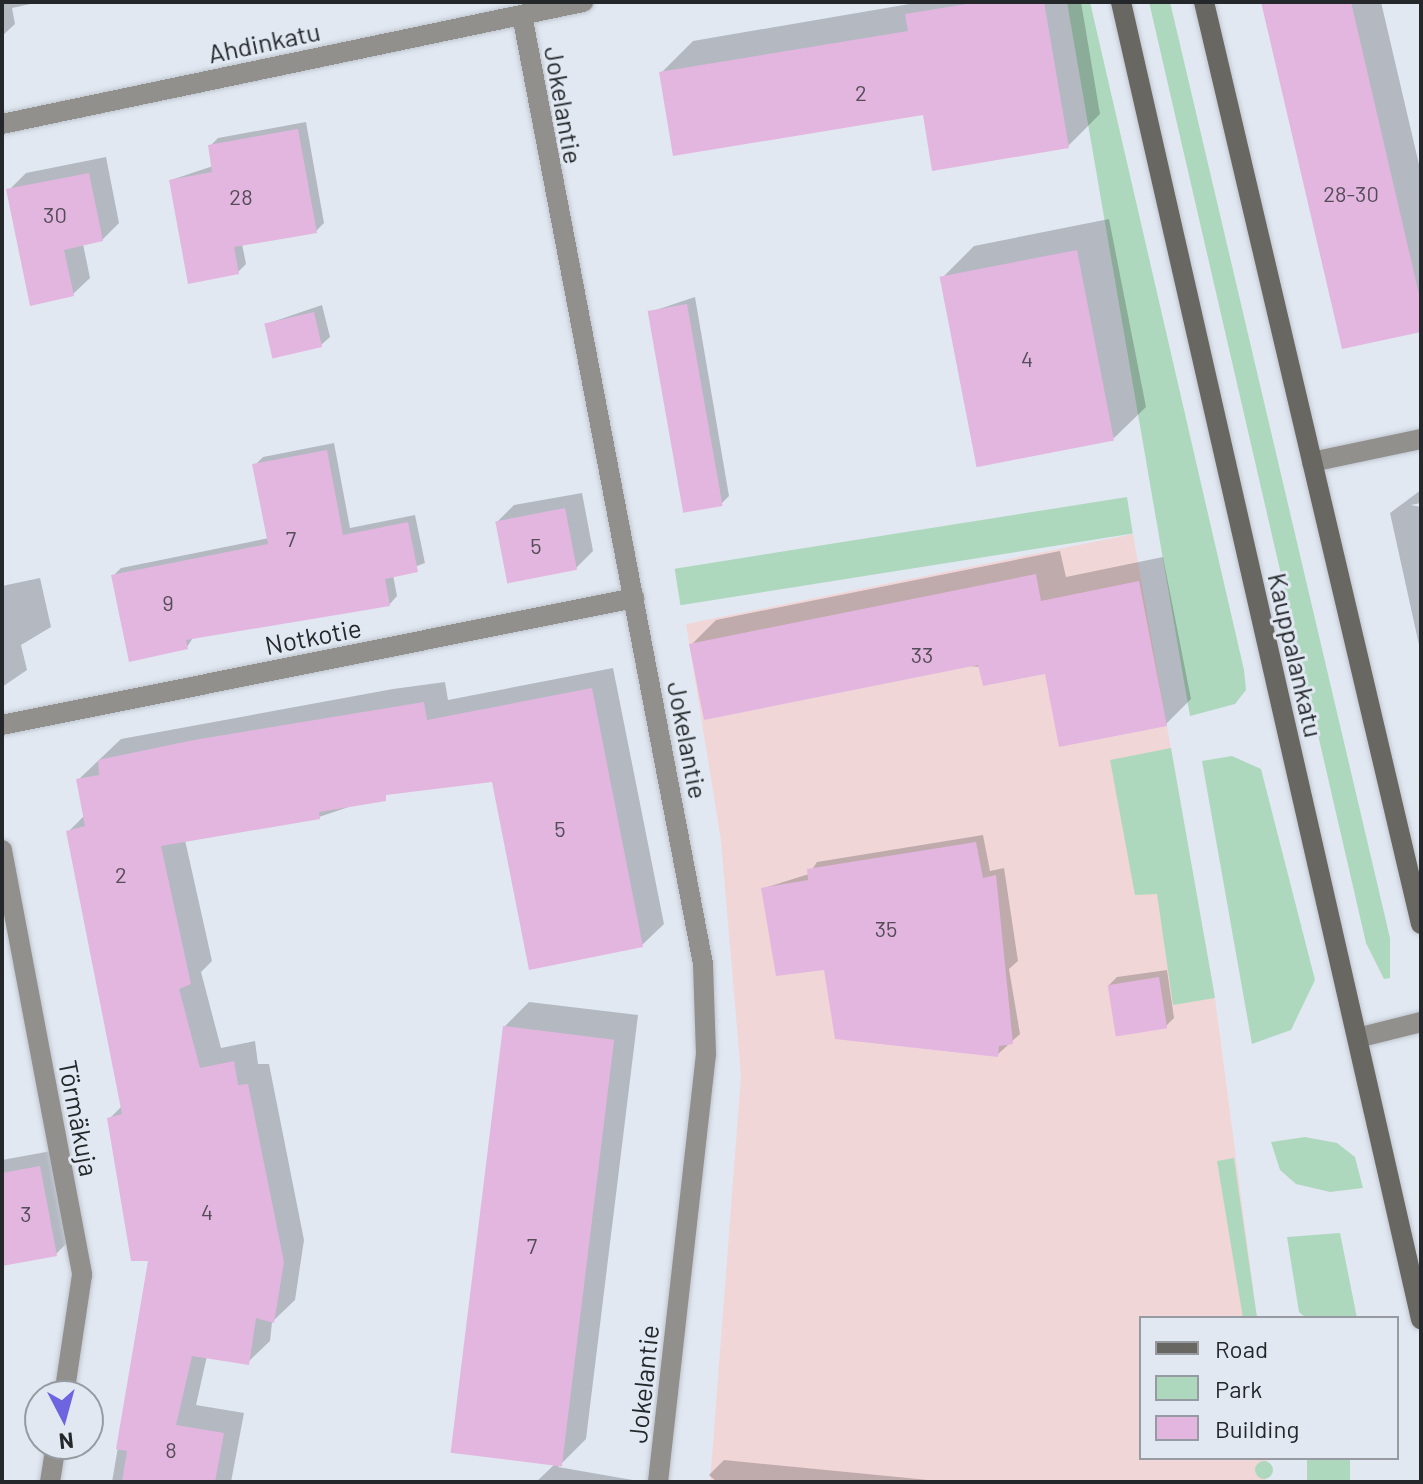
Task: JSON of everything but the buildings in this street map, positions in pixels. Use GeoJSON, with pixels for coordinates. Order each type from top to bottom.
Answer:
{"type":"FeatureCollection","features":[{"type":"Feature","properties":{"kind":"main road","name":"Kauppalankatu"},"geometry":{"type":"LineString","coordinates":[[1121,2],[1361,1037],[1421,1319]]}},
{"type":"Feature","properties":{"kind":"main road"},"geometry":{"type":"LineString","coordinates":[[1204,2],[1421,924]]}},
{"type":"Feature","properties":{"kind":"street","name":"Ahdinkatu"},"geometry":{"type":"LineString","coordinates":[[2,124],[583,2]]}},
{"type":"Feature","properties":{"kind":"street","name":"Jokelantie"},"geometry":{"type":"LineString","coordinates":[[522,15],[634,598],[708,1025],[658,1482]]}},
{"type":"Feature","properties":{"kind":"street"},"geometry":{"type":"LineString","coordinates":[[1312,462],[1421,439]]}},
{"type":"Feature","properties":{"kind":"street","name":"Notkotie"},"geometry":{"type":"LineString","coordinates":[[2,725],[634,598]]}},
{"type":"Feature","properties":{"kind":"street","name":"Törmäkuja"},"geometry":{"type":"LineString","coordinates":[[2,850],[82,1275],[66,1380]]}},
{"type":"Feature","properties":{"kind":"street"},"geometry":{"type":"LineString","coordinates":[[1361,1037],[1421,1022]]}},
{"type":"Feature","properties":{"kind":"street"},"geometry":{"type":"LineString","coordinates":[[50,1482],[53,1460]]}},
{"type":"Feature","properties":{"kind":"shaded area"},"geometry":{"type":"Polygon","coordinates":[[[1133,534],[1215,998],[1257,1316],[1139,1316],[1139,1460],[1268,1460],[1265,1482],[710,1482],[741,1076],[721,841],[686,624],[1133,534]]]}},
{"type":"Feature","properties":{"kind":"green space"},"geometry":{"type":"Polygon","coordinates":[[[1067,2],[1090,2],[1244,670],[1246,690],[1235,704],[1190,716],[1067,2]]]}},
{"type":"Feature","properties":{"kind":"green space"},"geometry":{"type":"Polygon","coordinates":[[[1149,2],[1170,2],[1390,938],[1390,978],[1384,979],[1366,943],[1149,2]]]}},
{"type":"Feature","properties":{"kind":"green space"},"geometry":{"type":"Polygon","coordinates":[[[1127,497],[1133,534],[680,605],[675,569],[1127,497]]]}},
{"type":"Feature","properties":{"kind":"green space"},"geometry":{"type":"Polygon","coordinates":[[[1171,748],[1215,998],[1173,1005],[1157,894],[1135,895],[1110,760],[1171,748]]]}},
{"type":"Feature","properties":{"kind":"green space"},"geometry":{"type":"Polygon","coordinates":[[[1232,756],[1261,769],[1315,980],[1291,1030],[1252,1044],[1202,761],[1232,756]]]}},
{"type":"Feature","properties":{"kind":"green space"},"geometry":{"type":"Polygon","coordinates":[[[1305,1137],[1337,1143],[1355,1157],[1363,1188],[1330,1192],[1296,1184],[1280,1170],[1271,1142],[1305,1137]]]}},
{"type":"Feature","properties":{"kind":"green space"},"geometry":{"type":"Polygon","coordinates":[[[1234,1158],[1257,1316],[1243,1316],[1217,1161],[1234,1158]]]}},
{"type":"Feature","properties":{"kind":"green space"},"geometry":{"type":"Polygon","coordinates":[[[1340,1233],[1357,1316],[1304,1316],[1299,1312],[1287,1237],[1340,1233]]]}},
{"type":"Feature","properties":{"kind":"green space"},"geometry":{"type":"Polygon","coordinates":[[[1307,1460],[1350,1460],[1350,1482],[1307,1482],[1307,1460]]]}},
{"type":"Feature","properties":{"kind":"green space"},"geometry":{"type":"Polygon","coordinates":[[[1260,1461],[1268,1461],[1273,1470],[1271,1477],[1260,1479],[1255,1474],[1255,1466],[1260,1461]]]}}]}
